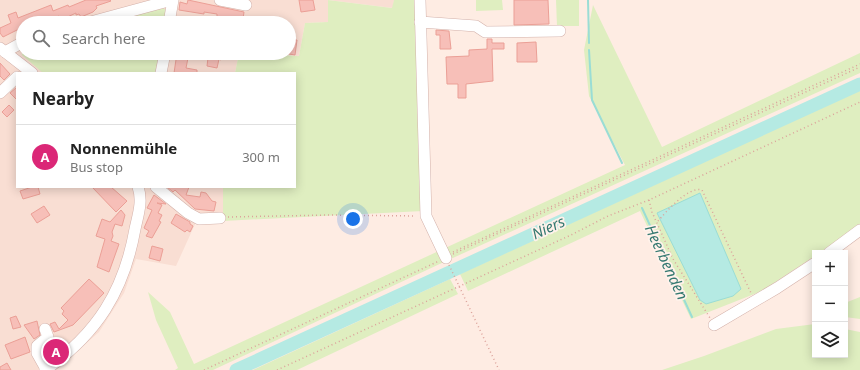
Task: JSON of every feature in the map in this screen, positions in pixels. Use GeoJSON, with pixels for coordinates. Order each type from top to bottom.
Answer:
{"type":"FeatureCollection","features":[{"type":"Feature","properties":{"kind":"street"},"geometry":{"type":"LineString","coordinates":[[113,16],[173,0],[170,16]]}},
{"type":"Feature","properties":{"kind":"street"},"geometry":{"type":"LineString","coordinates":[[220,0],[246,5]]}},
{"type":"Feature","properties":{"kind":"street"},"geometry":{"type":"LineString","coordinates":[[420,0],[426,216],[446,258]]}},
{"type":"Feature","properties":{"kind":"street"},"geometry":{"type":"LineString","coordinates":[[420,22],[476,26],[485,32],[560,32]]}},
{"type":"Feature","properties":{"kind":"street"},"geometry":{"type":"LineString","coordinates":[[16,45],[2,50],[27,71]]}},
{"type":"Feature","properties":{"kind":"street"},"geometry":{"type":"LineString","coordinates":[[161,72],[163,60]]}},
{"type":"Feature","properties":{"kind":"street"},"geometry":{"type":"LineString","coordinates":[[0,93],[16,78]]}},
{"type":"Feature","properties":{"kind":"street"},"geometry":{"type":"LineString","coordinates":[[45,328],[48,337],[37,346],[37,353],[46,370],[82,340],[106,311],[122,278],[132,246],[140,202],[138,188]]}},
{"type":"Feature","properties":{"kind":"street"},"geometry":{"type":"LineString","coordinates":[[157,188],[188,213],[199,219],[220,218]]}},
{"type":"Feature","properties":{"kind":"street"},"geometry":{"type":"LineString","coordinates":[[833,250],[860,230]]}},
{"type":"Feature","properties":{"kind":"street"},"geometry":{"type":"LineString","coordinates":[[714,324],[812,265]]}},
{"type":"Feature","properties":{"kind":"path"},"geometry":{"type":"LineString","coordinates":[[204,370],[860,66]]}},
{"type":"Feature","properties":{"kind":"path"},"geometry":{"type":"LineString","coordinates":[[277,370],[571,235],[608,216],[649,200],[860,102]]}},
{"type":"Feature","properties":{"kind":"path"},"geometry":{"type":"LineString","coordinates":[[658,221],[680,199],[698,190],[702,190],[754,301]]}},
{"type":"Feature","properties":{"kind":"path"},"geometry":{"type":"LineString","coordinates":[[649,200],[652,212],[658,221],[666,244],[679,269],[714,324]]}},
{"type":"Feature","properties":{"kind":"path"},"geometry":{"type":"LineString","coordinates":[[220,218],[329,215],[426,216]]}},
{"type":"Feature","properties":{"kind":"path"},"geometry":{"type":"LineString","coordinates":[[446,258],[499,370]]}},
{"type":"Feature","properties":{"kind":"shaded area"},"geometry":{"type":"Polygon","coordinates":[[[0,0],[328,0],[328,22],[305,23],[299,56],[296,56],[296,16],[16,16],[16,60],[238,60],[235,72],[16,72],[16,188],[223,188],[223,221],[196,222],[176,266],[136,259],[124,293],[99,332],[56,370],[0,370],[0,0]]]}},
{"type":"Feature","properties":{"kind":"shaded area"},"geometry":{"type":"Polygon","coordinates":[[[328,0],[394,0],[393,8],[328,0]]]}},
{"type":"Feature","properties":{"kind":"green space"},"geometry":{"type":"Polygon","coordinates":[[[328,0],[392,8],[394,0],[422,0],[423,211],[223,221],[223,188],[296,188],[296,72],[235,72],[238,60],[296,60],[296,56],[299,56],[305,23],[328,22],[328,0]]]}},
{"type":"Feature","properties":{"kind":"green space"},"geometry":{"type":"Polygon","coordinates":[[[476,0],[502,0],[503,10],[476,11],[476,0]]]}},
{"type":"Feature","properties":{"kind":"green space"},"geometry":{"type":"Polygon","coordinates":[[[556,0],[579,0],[579,26],[557,26],[556,0]]]}},
{"type":"Feature","properties":{"kind":"green space"},"geometry":{"type":"Polygon","coordinates":[[[593,5],[662,147],[860,53],[860,73],[444,262],[213,370],[175,370],[178,368],[156,320],[148,292],[170,312],[194,364],[625,165],[589,96],[584,50],[593,5]]]}},
{"type":"Feature","properties":{"kind":"green space"},"geometry":{"type":"Polygon","coordinates":[[[162,7],[167,11],[167,16],[130,16],[162,7]]]}},
{"type":"Feature","properties":{"kind":"green space"},"geometry":{"type":"Polygon","coordinates":[[[28,60],[160,60],[158,72],[42,72],[28,60]]]}},
{"type":"Feature","properties":{"kind":"green space"},"geometry":{"type":"Polygon","coordinates":[[[860,90],[860,225],[823,250],[812,250],[812,258],[762,291],[691,319],[640,211],[468,291],[460,274],[860,90]]]}},
{"type":"Feature","properties":{"kind":"green space"},"geometry":{"type":"Polygon","coordinates":[[[450,279],[458,294],[297,370],[253,370],[450,279]]]}},
{"type":"Feature","properties":{"kind":"green space"},"geometry":{"type":"Polygon","coordinates":[[[860,297],[860,319],[848,317],[848,302],[860,297]]]}},
{"type":"Feature","properties":{"kind":"green space"},"geometry":{"type":"Polygon","coordinates":[[[812,324],[812,358],[848,358],[848,330],[860,332],[860,370],[662,370],[704,356],[776,329],[812,324]]]}},
{"type":"Feature","properties":{"kind":"water"},"geometry":{"type":"Polygon","coordinates":[[[700,193],[741,289],[733,296],[706,304],[700,300],[657,213],[700,193]]]}},
{"type":"Feature","properties":{"kind":"building"},"geometry":{"type":"Polygon","coordinates":[[[86,0],[111,1],[96,6],[97,8],[93,12],[83,16],[80,16],[79,14],[76,15],[76,13],[70,16],[23,16],[51,5],[53,11],[68,5],[69,7],[86,0]]]}},
{"type":"Feature","properties":{"kind":"building"},"geometry":{"type":"Polygon","coordinates":[[[188,0],[244,12],[243,16],[217,16],[217,14],[204,12],[204,14],[179,10],[180,2],[187,4],[188,0]]]}},
{"type":"Feature","properties":{"kind":"building"},"geometry":{"type":"Polygon","coordinates":[[[299,0],[313,0],[315,10],[301,12],[299,0]]]}},
{"type":"Feature","properties":{"kind":"building"},"geometry":{"type":"Polygon","coordinates":[[[514,0],[548,0],[549,24],[514,25],[514,0]]]}},
{"type":"Feature","properties":{"kind":"building"},"geometry":{"type":"Polygon","coordinates":[[[16,12],[17,16],[16,16],[16,30],[3,37],[0,33],[0,28],[11,23],[8,15],[16,12]]]}},
{"type":"Feature","properties":{"kind":"building"},"geometry":{"type":"Polygon","coordinates":[[[436,30],[449,31],[451,49],[440,49],[440,35],[436,35],[436,30]]]}},
{"type":"Feature","properties":{"kind":"building"},"geometry":{"type":"Polygon","coordinates":[[[487,39],[492,39],[492,43],[504,43],[504,49],[492,49],[493,81],[466,84],[466,98],[458,98],[458,84],[447,84],[446,57],[469,56],[469,50],[487,49],[487,39]]]}},
{"type":"Feature","properties":{"kind":"building"},"geometry":{"type":"Polygon","coordinates":[[[536,42],[537,62],[517,62],[517,43],[536,42]]]}},
{"type":"Feature","properties":{"kind":"building"},"geometry":{"type":"Polygon","coordinates":[[[176,60],[188,60],[186,68],[197,70],[197,72],[174,72],[176,60]]]}},
{"type":"Feature","properties":{"kind":"building"},"geometry":{"type":"Polygon","coordinates":[[[208,60],[219,60],[217,68],[207,66],[208,60]]]}},
{"type":"Feature","properties":{"kind":"building"},"geometry":{"type":"Polygon","coordinates":[[[0,63],[10,74],[4,80],[0,76],[0,63]]]}},
{"type":"Feature","properties":{"kind":"building"},"geometry":{"type":"Polygon","coordinates":[[[16,88],[16,99],[10,93],[16,88]]]}},
{"type":"Feature","properties":{"kind":"building"},"geometry":{"type":"Polygon","coordinates":[[[9,105],[14,110],[7,117],[2,112],[9,105]]]}},
{"type":"Feature","properties":{"kind":"building"},"geometry":{"type":"Polygon","coordinates":[[[29,188],[38,188],[40,194],[23,199],[20,191],[29,188]]]}},
{"type":"Feature","properties":{"kind":"building"},"geometry":{"type":"Polygon","coordinates":[[[93,188],[112,188],[127,201],[116,212],[93,188]]]}},
{"type":"Feature","properties":{"kind":"building"},"geometry":{"type":"Polygon","coordinates":[[[168,188],[189,188],[186,195],[200,197],[201,192],[206,193],[212,201],[216,202],[214,211],[195,209],[175,190],[173,192],[168,188]]]}},
{"type":"Feature","properties":{"kind":"building"},"geometry":{"type":"Polygon","coordinates":[[[154,195],[166,204],[157,203],[162,205],[158,213],[162,215],[159,221],[161,222],[152,238],[146,236],[149,231],[144,228],[152,210],[147,208],[154,195]]]}},
{"type":"Feature","properties":{"kind":"building"},"geometry":{"type":"Polygon","coordinates":[[[44,206],[50,215],[37,223],[31,214],[44,206]]]}},
{"type":"Feature","properties":{"kind":"building"},"geometry":{"type":"Polygon","coordinates":[[[121,210],[125,215],[122,226],[115,224],[112,232],[113,236],[111,241],[119,244],[109,272],[97,267],[105,239],[96,236],[102,219],[110,222],[121,210]]]}},
{"type":"Feature","properties":{"kind":"building"},"geometry":{"type":"Polygon","coordinates":[[[176,214],[190,222],[193,226],[190,232],[187,230],[185,232],[171,223],[176,214]]]}},
{"type":"Feature","properties":{"kind":"building"},"geometry":{"type":"Polygon","coordinates":[[[152,246],[163,249],[160,261],[149,258],[152,246]]]}},
{"type":"Feature","properties":{"kind":"building"},"geometry":{"type":"Polygon","coordinates":[[[89,279],[104,293],[73,325],[54,332],[50,324],[55,322],[59,329],[68,320],[62,314],[64,311],[61,308],[89,279]]]}},
{"type":"Feature","properties":{"kind":"building"},"geometry":{"type":"Polygon","coordinates":[[[16,316],[21,327],[13,329],[10,318],[16,316]]]}},
{"type":"Feature","properties":{"kind":"building"},"geometry":{"type":"Polygon","coordinates":[[[37,321],[40,335],[34,339],[24,325],[37,321]]]}},
{"type":"Feature","properties":{"kind":"building"},"geometry":{"type":"Polygon","coordinates":[[[25,337],[30,352],[11,359],[5,345],[25,337]]]}},
{"type":"Feature","properties":{"kind":"building"},"geometry":{"type":"Polygon","coordinates":[[[57,338],[62,345],[47,357],[44,349],[57,338]]]}},
{"type":"Feature","properties":{"kind":"building"},"geometry":{"type":"Polygon","coordinates":[[[7,363],[11,370],[0,370],[0,367],[7,363]]]}},
{"type":"Feature","properties":{"kind":"waterway"},"geometry":{"type":"LineString","coordinates":[[588,0],[589,43]]}},
{"type":"Feature","properties":{"kind":"waterway"},"geometry":{"type":"LineString","coordinates":[[589,50],[592,100],[622,163]]}},
{"type":"Feature","properties":{"kind":"waterway","name":"Niers"},"geometry":{"type":"LineString","coordinates":[[236,370],[860,84]]}},
{"type":"Feature","properties":{"kind":"waterway","name":"Heerbenden"},"geometry":{"type":"LineString","coordinates":[[642,208],[692,317]]}},
{"type":"Feature","properties":{"kind":"place","name":"Nonnenmühle"},"geometry":{"type":"Point","coordinates":[56,352]}}]}
